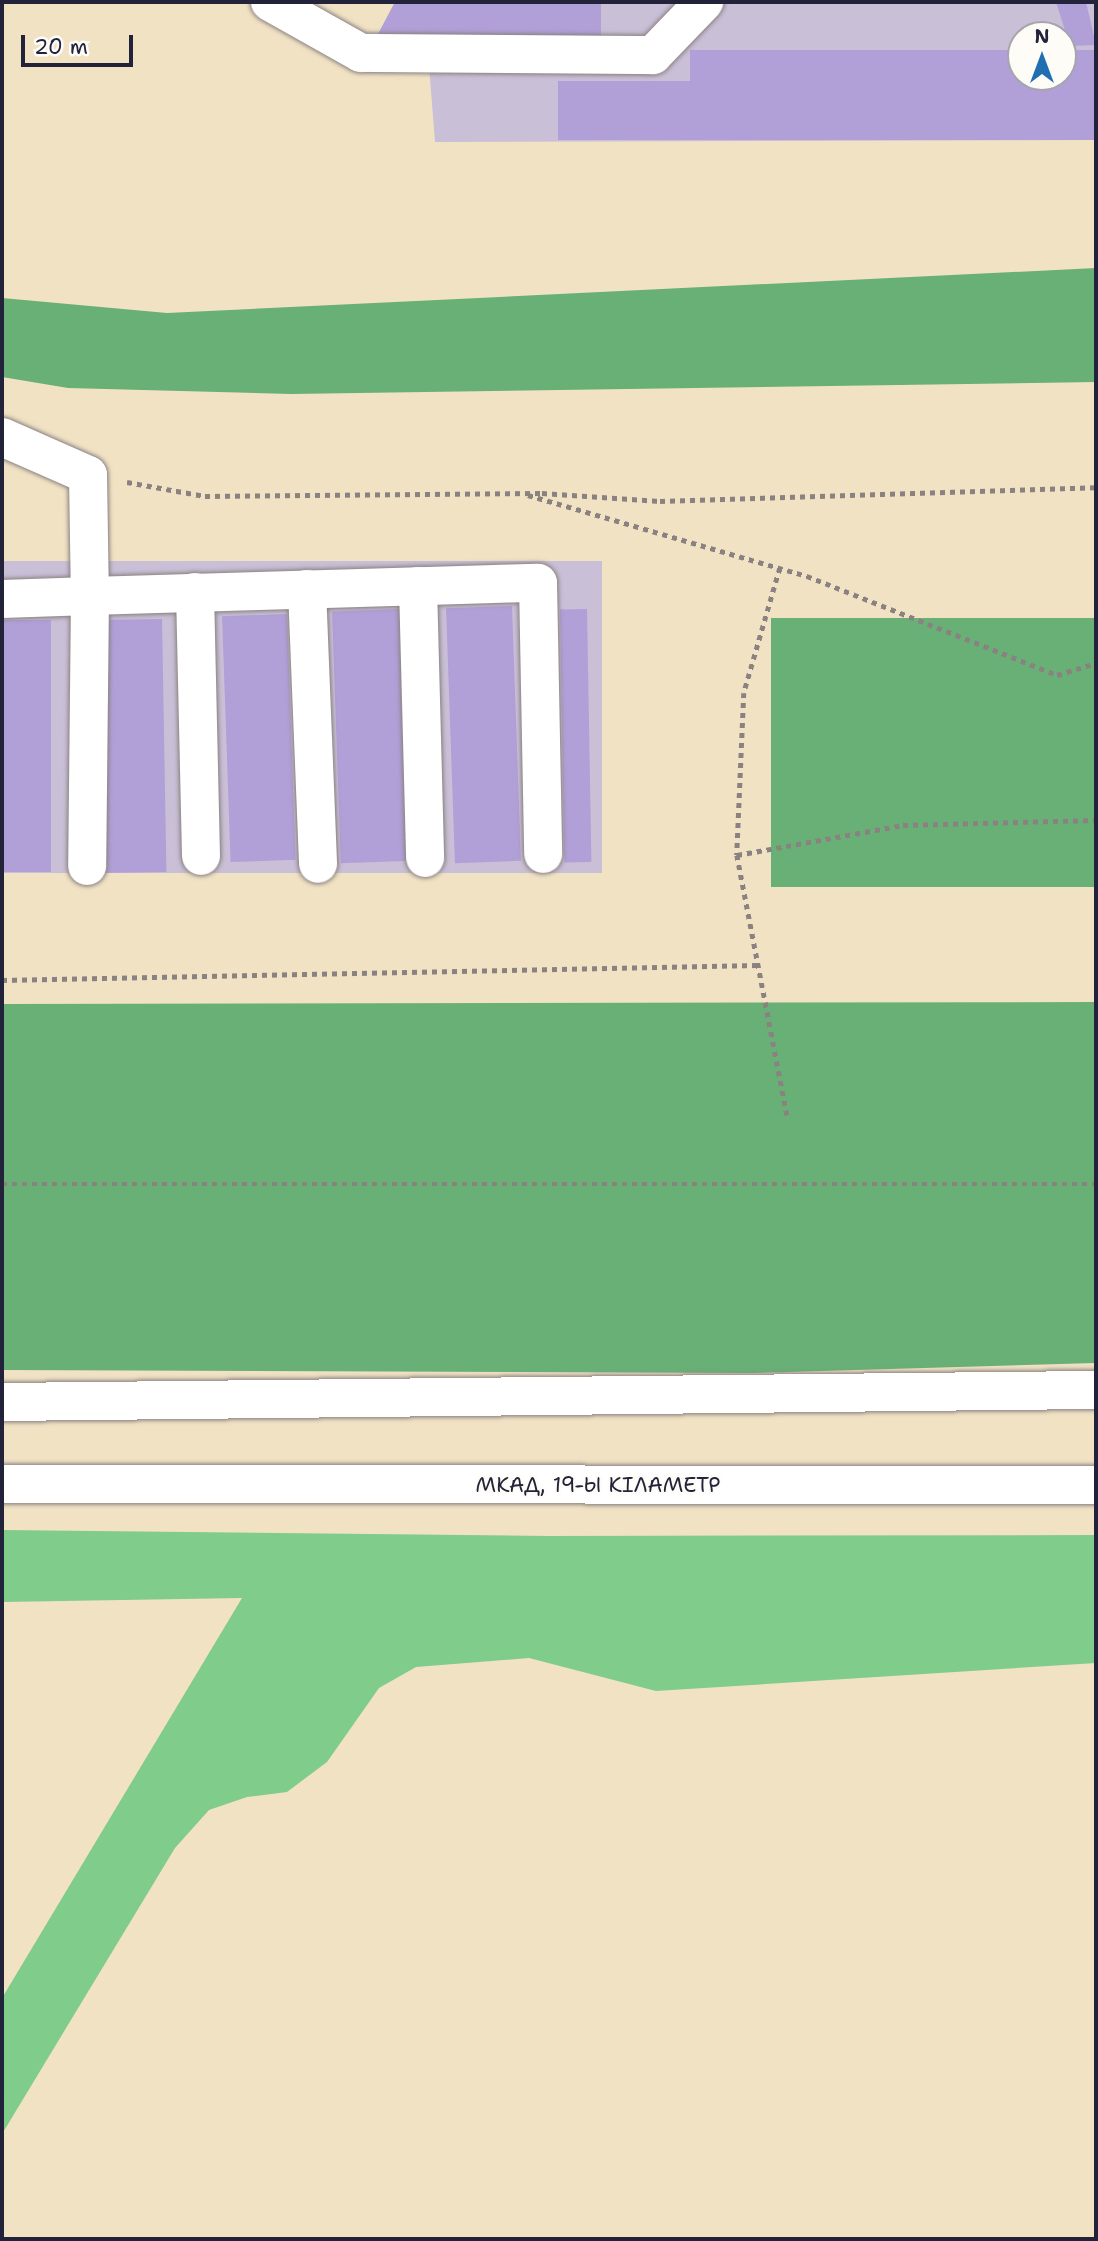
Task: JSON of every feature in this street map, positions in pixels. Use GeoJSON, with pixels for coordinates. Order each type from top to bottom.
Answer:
{"type":"FeatureCollection","features":[{"type":"Feature","properties":{"kind":"main road"},"geometry":{"type":"LineString","coordinates":[[270,2],[361,53],[653,55],[704,2]]}},
{"type":"Feature","properties":{"kind":"main road"},"geometry":{"type":"LineString","coordinates":[[2,437],[88,475],[90,596],[87,866]]}},
{"type":"Feature","properties":{"kind":"main road"},"geometry":{"type":"LineString","coordinates":[[2,599],[538,583],[543,854]]}},
{"type":"Feature","properties":{"kind":"main road"},"geometry":{"type":"LineString","coordinates":[[418,586],[425,858]]}},
{"type":"Feature","properties":{"kind":"main road"},"geometry":{"type":"LineString","coordinates":[[307,589],[318,864]]}},
{"type":"Feature","properties":{"kind":"main road"},"geometry":{"type":"LineString","coordinates":[[195,592],[201,856]]}},
{"type":"Feature","properties":{"kind":"main road"},"geometry":{"type":"LineString","coordinates":[[2,1402],[1096,1390]]}},
{"type":"Feature","properties":{"kind":"main road","name":"МКАД, 19-Ы КІЛАМЕТР"},"geometry":{"type":"LineString","coordinates":[[2,1484],[1096,1485]]}},
{"type":"Feature","properties":{"kind":"path"},"geometry":{"type":"LineString","coordinates":[[88,475],[205,496],[524,494],[660,501],[1096,487]]}},
{"type":"Feature","properties":{"kind":"path"},"geometry":{"type":"LineString","coordinates":[[524,494],[780,568],[1057,675],[1096,663]]}},
{"type":"Feature","properties":{"kind":"path"},"geometry":{"type":"LineString","coordinates":[[780,568],[744,693],[737,855],[787,1115]]}},
{"type":"Feature","properties":{"kind":"path"},"geometry":{"type":"LineString","coordinates":[[737,855],[903,825],[1096,820]]}},
{"type":"Feature","properties":{"kind":"path"},"geometry":{"type":"LineString","coordinates":[[2,980],[758,965]]}},
{"type":"Feature","properties":{"kind":"path"},"geometry":{"type":"LineString","coordinates":[[2,1184],[1096,1184]]}},
{"type":"Feature","properties":{"kind":"shaded area"},"geometry":{"type":"Polygon","coordinates":[[[395,2],[1096,2],[1096,140],[435,142],[428,53],[377,36],[395,2]]]}},
{"type":"Feature","properties":{"kind":"shaded area"},"geometry":{"type":"Polygon","coordinates":[[[2,561],[602,561],[602,873],[2,873],[2,561]]]}},
{"type":"Feature","properties":{"kind":"green space"},"geometry":{"type":"Polygon","coordinates":[[[1096,268],[1096,382],[291,394],[68,388],[2,377],[2,298],[167,313],[1096,268]]]}},
{"type":"Feature","properties":{"kind":"green space"},"geometry":{"type":"Polygon","coordinates":[[[771,618],[1096,618],[1096,887],[771,887],[771,618]]]}},
{"type":"Feature","properties":{"kind":"green space"},"geometry":{"type":"Polygon","coordinates":[[[1096,1002],[1096,1363],[752,1373],[2,1370],[2,1004],[1096,1002]]]}},
{"type":"Feature","properties":{"kind":"green space"},"geometry":{"type":"Polygon","coordinates":[[[2,1530],[548,1536],[1096,1535],[1096,1663],[656,1691],[529,1658],[416,1667],[379,1688],[327,1762],[287,1792],[247,1797],[209,1810],[175,1848],[2,2134],[2,1998],[242,1598],[2,1602],[2,1530]]]}},
{"type":"Feature","properties":{"kind":"building"},"geometry":{"type":"Polygon","coordinates":[[[395,2],[601,2],[601,41],[377,36],[395,2]]]}},
{"type":"Feature","properties":{"kind":"building"},"geometry":{"type":"Polygon","coordinates":[[[1056,2],[1086,2],[1096,45],[1077,46],[1077,21],[1062,21],[1056,2]]]}},
{"type":"Feature","properties":{"kind":"building"},"geometry":{"type":"Polygon","coordinates":[[[690,50],[1007,50],[1007,91],[1077,91],[1077,50],[1096,50],[1096,140],[558,140],[558,81],[690,81],[690,50]]]}},
{"type":"Feature","properties":{"kind":"building"},"geometry":{"type":"Polygon","coordinates":[[[512,606],[521,861],[455,863],[446,608],[512,606]]]}},
{"type":"Feature","properties":{"kind":"building"},"geometry":{"type":"Polygon","coordinates":[[[402,609],[411,861],[341,863],[332,611],[402,609]]]}},
{"type":"Feature","properties":{"kind":"building"},"geometry":{"type":"Polygon","coordinates":[[[560,609],[587,609],[591,862],[564,862],[560,609]]]}},
{"type":"Feature","properties":{"kind":"building"},"geometry":{"type":"Polygon","coordinates":[[[287,614],[296,860],[231,862],[222,616],[287,614]]]}},
{"type":"Feature","properties":{"kind":"building"},"geometry":{"type":"Polygon","coordinates":[[[162,619],[166,872],[102,873],[98,620],[162,619]]]}},
{"type":"Feature","properties":{"kind":"building"},"geometry":{"type":"Polygon","coordinates":[[[2,620],[51,620],[51,872],[2,872],[2,620]]]}}]}
